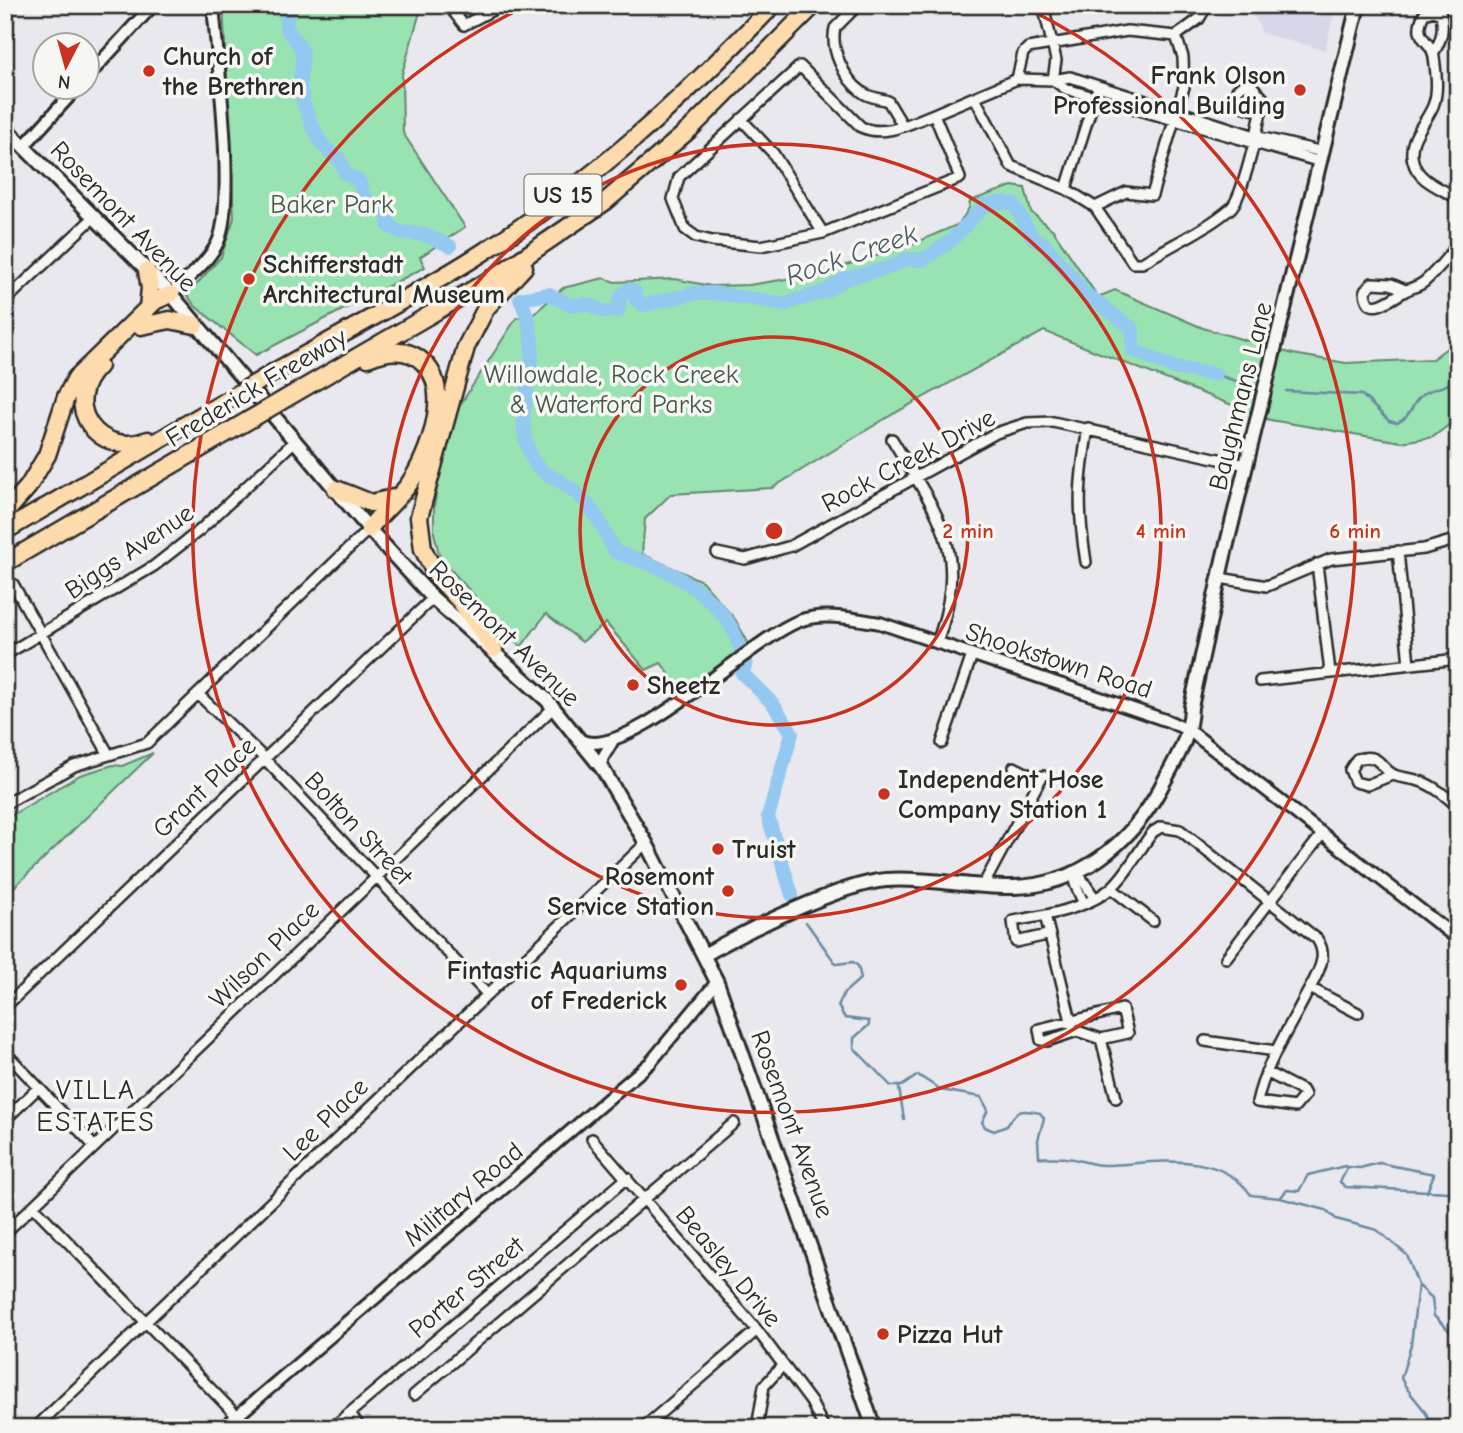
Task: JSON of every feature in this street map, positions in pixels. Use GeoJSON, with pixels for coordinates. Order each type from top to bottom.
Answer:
{"type":"FeatureCollection","features":[{"type":"Feature","properties":{"kind":"highway","name":"Frederick Freeway"},"geometry":{"type":"LineString","coordinates":[[5,531],[475,257],[595,172],[714,66],[773,5]]}},
{"type":"Feature","properties":{"kind":"highway","name":"Frederick Freeway"},"geometry":{"type":"LineString","coordinates":[[5,563],[495,277],[606,201],[690,129],[814,5]]}},
{"type":"Feature","properties":{"kind":"highway"},"geometry":{"type":"LineString","coordinates":[[494,649],[460,601],[436,575],[423,549],[419,517],[466,346],[486,308],[524,267],[606,201]]}},
{"type":"Feature","properties":{"kind":"highway"},"geometry":{"type":"LineString","coordinates":[[147,271],[150,288],[148,308]]}},
{"type":"Feature","properties":{"kind":"highway"},"geometry":{"type":"LineString","coordinates":[[5,513],[28,487],[47,455],[66,397],[76,378],[148,308],[171,294]]}},
{"type":"Feature","properties":{"kind":"highway"},"geometry":{"type":"LineString","coordinates":[[171,294],[93,372],[83,391],[83,410],[97,434],[114,443],[133,444],[174,431]]}},
{"type":"Feature","properties":{"kind":"highway"},"geometry":{"type":"LineString","coordinates":[[141,326],[170,320],[195,325]]}},
{"type":"Feature","properties":{"kind":"highway"},"geometry":{"type":"LineString","coordinates":[[315,381],[386,351],[400,351],[424,363],[436,382],[435,422],[424,457],[400,496],[369,529]]}},
{"type":"Feature","properties":{"kind":"highway"},"geometry":{"type":"LineString","coordinates":[[369,529],[399,510],[411,496],[434,458]]}},
{"type":"Feature","properties":{"kind":"highway"},"geometry":{"type":"LineString","coordinates":[[336,489],[371,503],[400,496]]}},
{"type":"Feature","properties":{"kind":"main road","name":"Baughmans Lane"},"geometry":{"type":"LineString","coordinates":[[705,954],[846,889],[887,880],[985,882],[1015,887],[1051,881],[1077,872],[1125,839],[1149,808],[1191,731],[1191,707],[1220,578],[1358,5]]}},
{"type":"Feature","properties":{"kind":"main road","name":"Rosemont Avenue"},"geometry":{"type":"LineString","coordinates":[[7,133],[24,146],[171,294],[369,529],[433,598],[494,649],[554,707],[601,768],[646,843],[717,982],[874,1428]]}},
{"type":"Feature","properties":{"kind":"street"},"geometry":{"type":"LineString","coordinates":[[102,61],[153,5]]}},
{"type":"Feature","properties":{"kind":"street"},"geometry":{"type":"LineString","coordinates":[[171,294],[209,257],[224,222],[225,182],[213,5]]}},
{"type":"Feature","properties":{"kind":"street"},"geometry":{"type":"LineString","coordinates":[[448,5],[464,25],[502,5]]}},
{"type":"Feature","properties":{"kind":"street"},"geometry":{"type":"LineString","coordinates":[[858,5],[835,28],[834,48],[849,79],[869,96],[888,101],[903,126]]}},
{"type":"Feature","properties":{"kind":"street"},"geometry":{"type":"LineString","coordinates":[[1043,5],[1056,60],[1054,80]]}},
{"type":"Feature","properties":{"kind":"street"},"geometry":{"type":"LineString","coordinates":[[1017,79],[1023,53],[1028,48],[1053,41],[1126,31],[1176,36],[1199,19],[1207,5]]}},
{"type":"Feature","properties":{"kind":"street"},"geometry":{"type":"LineString","coordinates":[[1096,207],[1126,191],[1152,195],[1185,73],[1176,36]]}},
{"type":"Feature","properties":{"kind":"street"},"geometry":{"type":"LineString","coordinates":[[1434,52],[1437,89],[1433,106],[1415,136],[1411,149],[1413,163],[1431,184],[1458,199]]}},
{"type":"Feature","properties":{"kind":"street"},"geometry":{"type":"LineString","coordinates":[[934,114],[960,178],[823,233],[761,246],[712,241],[696,237],[685,229],[673,199],[679,177],[800,66],[861,127],[881,133],[975,98],[1017,79],[1054,80],[1070,77],[1175,116]]}},
{"type":"Feature","properties":{"kind":"street"},"geometry":{"type":"LineString","coordinates":[[1054,80],[1066,89],[1322,157]]}},
{"type":"Feature","properties":{"kind":"street"},"geometry":{"type":"LineString","coordinates":[[1066,188],[1098,86]]}},
{"type":"Feature","properties":{"kind":"street"},"geometry":{"type":"LineString","coordinates":[[975,98],[1011,166],[1066,188],[1096,207],[1133,263],[1142,263],[1233,207],[1243,186],[1262,112]]}},
{"type":"Feature","properties":{"kind":"street"},"geometry":{"type":"LineString","coordinates":[[24,146],[64,102]]}},
{"type":"Feature","properties":{"kind":"street"},"geometry":{"type":"LineString","coordinates":[[741,119],[773,153],[823,233]]}},
{"type":"Feature","properties":{"kind":"street"},"geometry":{"type":"LineString","coordinates":[[5,301],[94,217]]}},
{"type":"Feature","properties":{"kind":"street"},"geometry":{"type":"LineString","coordinates":[[1405,290],[1426,280],[1458,245]]}},
{"type":"Feature","properties":{"kind":"street","name":"Rock Creek Drive"},"geometry":{"type":"LineString","coordinates":[[717,553],[744,559],[791,546],[996,433],[1027,423],[1053,422],[1088,428],[1246,465]]}},
{"type":"Feature","properties":{"kind":"street"},"geometry":{"type":"LineString","coordinates":[[1086,562],[1078,513],[1078,487],[1088,428]]}},
{"type":"Feature","properties":{"kind":"street"},"geometry":{"type":"LineString","coordinates":[[892,439],[939,518],[952,561],[945,619],[937,643]]}},
{"type":"Feature","properties":{"kind":"street","name":"Biggs Avenue"},"geometry":{"type":"LineString","coordinates":[[5,655],[154,566],[181,546],[296,440]]}},
{"type":"Feature","properties":{"kind":"street"},"geometry":{"type":"LineString","coordinates":[[5,804],[60,772],[147,743],[369,529]]}},
{"type":"Feature","properties":{"kind":"street"},"geometry":{"type":"LineString","coordinates":[[1220,578],[1267,586],[1317,564],[1345,557],[1433,547],[1458,539]]}},
{"type":"Feature","properties":{"kind":"street"},"geometry":{"type":"LineString","coordinates":[[1398,551],[1409,664]]}},
{"type":"Feature","properties":{"kind":"street"},"geometry":{"type":"LineString","coordinates":[[1317,564],[1330,672]]}},
{"type":"Feature","properties":{"kind":"street"},"geometry":{"type":"LineString","coordinates":[[13,584],[109,755]]}},
{"type":"Feature","properties":{"kind":"street","name":"Grant Place"},"geometry":{"type":"LineString","coordinates":[[5,1007],[433,598]]}},
{"type":"Feature","properties":{"kind":"street","name":"Shookstown Road"},"geometry":{"type":"LineString","coordinates":[[612,742],[733,665],[788,626],[802,620],[820,618],[880,623],[1191,731],[1458,939]]}},
{"type":"Feature","properties":{"kind":"street"},"geometry":{"type":"LineString","coordinates":[[942,743],[972,655]]}},
{"type":"Feature","properties":{"kind":"street"},"geometry":{"type":"LineString","coordinates":[[1260,681],[1458,659]]}},
{"type":"Feature","properties":{"kind":"street","name":"Bolton Street"},"geometry":{"type":"LineString","coordinates":[[199,695],[264,759],[486,993]]}},
{"type":"Feature","properties":{"kind":"street","name":"Wilson Place"},"geometry":{"type":"LineString","coordinates":[[5,1233],[554,707]]}},
{"type":"Feature","properties":{"kind":"street"},"geometry":{"type":"LineString","coordinates":[[582,741],[594,745],[612,742]]}},
{"type":"Feature","properties":{"kind":"street"},"geometry":{"type":"LineString","coordinates":[[601,768],[602,759],[612,742]]}},
{"type":"Feature","properties":{"kind":"street"},"geometry":{"type":"LineString","coordinates":[[985,882],[1041,778],[1014,767]]}},
{"type":"Feature","properties":{"kind":"street"},"geometry":{"type":"LineString","coordinates":[[1392,775],[1418,780],[1439,791],[1458,807]]}},
{"type":"Feature","properties":{"kind":"street"},"geometry":{"type":"LineString","coordinates":[[1047,935],[1016,942],[1011,925],[1013,921],[1045,915],[1083,902],[1111,888],[1153,832],[1169,827],[1180,830],[1317,939],[1321,947],[1322,961],[1266,1072],[1257,1102],[1294,1107],[1305,1095],[1303,1091],[1266,1072]]}},
{"type":"Feature","properties":{"kind":"street"},"geometry":{"type":"LineString","coordinates":[[1226,958],[1323,833]]}},
{"type":"Feature","properties":{"kind":"street","name":"Lee Place"},"geometry":{"type":"LineString","coordinates":[[35,1428],[486,993],[646,843]]}},
{"type":"Feature","properties":{"kind":"street"},"geometry":{"type":"LineString","coordinates":[[1077,872],[1094,897]]}},
{"type":"Feature","properties":{"kind":"street"},"geometry":{"type":"LineString","coordinates":[[1077,872],[1075,884],[1083,902]]}},
{"type":"Feature","properties":{"kind":"street"},"geometry":{"type":"LineString","coordinates":[[1111,888],[1153,921]]}},
{"type":"Feature","properties":{"kind":"street"},"geometry":{"type":"LineString","coordinates":[[1045,915],[1047,935],[1069,1021],[1077,1031],[1101,1039],[1128,1033],[1122,1009],[1069,1021],[1039,1029],[1041,1040],[1047,1041],[1077,1031]]}},
{"type":"Feature","properties":{"kind":"street","name":"Military Road"},"geometry":{"type":"LineString","coordinates":[[223,1428],[650,1063],[717,982]]}},
{"type":"Feature","properties":{"kind":"street"},"geometry":{"type":"LineString","coordinates":[[1310,988],[1359,1013]]}},
{"type":"Feature","properties":{"kind":"street"},"geometry":{"type":"LineString","coordinates":[[1101,1039],[1116,1098]]}},
{"type":"Feature","properties":{"kind":"street"},"geometry":{"type":"LineString","coordinates":[[1205,1041],[1276,1051]]}},
{"type":"Feature","properties":{"kind":"street"},"geometry":{"type":"LineString","coordinates":[[5,1052],[94,1146]]}},
{"type":"Feature","properties":{"kind":"street"},"geometry":{"type":"LineString","coordinates":[[5,1120],[38,1088]]}},
{"type":"Feature","properties":{"kind":"street"},"geometry":{"type":"LineString","coordinates":[[414,1395],[734,1123]]}},
{"type":"Feature","properties":{"kind":"street","name":"Beasley Drive"},"geometry":{"type":"LineString","coordinates":[[592,1139],[757,1330],[811,1402],[824,1428]]}},
{"type":"Feature","properties":{"kind":"street","name":"Porter Street"},"geometry":{"type":"LineString","coordinates":[[332,1428],[626,1178]]}},
{"type":"Feature","properties":{"kind":"street"},"geometry":{"type":"LineString","coordinates":[[33,1206],[237,1416]]}},
{"type":"Feature","properties":{"kind":"street"},"geometry":{"type":"LineString","coordinates":[[643,1428],[757,1330]]}},
{"type":"Feature","properties":{"kind":"street"},"geometry":{"type":"LineString","coordinates":[[757,1428],[764,1386],[783,1365]]}},
{"type":"Feature","properties":{"kind":"street"},"geometry":{"type":"LineString","coordinates":[[350,1413],[360,1428]]}},
{"type":"Feature","properties":{"kind":"shaded area"},"geometry":{"type":"Polygon","coordinates":[[[1248,5],[1336,5],[1325,50],[1263,34],[1248,5]]]}},
{"type":"Feature","properties":{"kind":"green space","name":"Baker Park"},"geometry":{"type":"Polygon","coordinates":[[[223,5],[422,5],[402,74],[403,133],[465,227],[420,257],[425,267],[256,355],[195,306],[187,295],[221,257],[234,218],[223,5]]]}},
{"type":"Feature","properties":{"kind":"green space","name":"Willowdale, Rock Creek & Waterford Parks"},"geometry":{"type":"Polygon","coordinates":[[[1012,186],[1025,188],[1031,212],[1053,230],[1098,297],[1115,290],[1203,328],[1293,354],[1346,363],[1432,359],[1458,340],[1458,418],[1433,437],[1401,442],[1270,420],[1044,331],[893,414],[772,488],[671,494],[645,519],[642,554],[702,581],[735,619],[750,646],[682,691],[661,663],[646,670],[606,623],[582,642],[546,614],[521,647],[440,558],[434,533],[434,506],[449,422],[517,317],[528,319],[563,288],[604,278],[615,282],[675,279],[711,286],[749,285],[817,274],[908,246],[959,224],[969,208],[970,201],[1012,186]]]}},
{"type":"Feature","properties":{"kind":"green space"},"geometry":{"type":"Polygon","coordinates":[[[153,753],[5,896],[5,819],[80,775],[113,765],[122,766],[153,753]]]}},
{"type":"Feature","properties":{"kind":"waterway"},"geometry":{"type":"LineString","coordinates":[[292,5],[286,27],[302,52],[300,79],[303,100],[317,136],[324,146],[339,158],[345,173],[360,182],[366,198],[387,214],[389,226],[400,232],[426,235],[450,246]]}},
{"type":"Feature","properties":{"kind":"waterway","name":"Rock Creek"},"geometry":{"type":"LineString","coordinates":[[792,895],[768,817],[792,733],[773,704],[742,673],[746,664],[734,632],[709,600],[681,579],[615,552],[587,503],[536,464],[528,448],[524,430],[532,341],[529,321],[520,299],[549,294],[570,305],[587,304],[603,311],[618,311],[621,296],[629,289],[635,292],[636,300],[644,305],[695,293],[714,293],[785,304],[826,291],[845,279],[888,268],[907,259],[923,260],[951,241],[985,205],[1004,202],[1014,204],[1032,237],[1045,245],[1085,293],[1133,329],[1133,350],[1174,368],[1215,374]]}},
{"type":"Feature","properties":{"kind":"waterway","name":"Rock Creek"},"geometry":{"type":"LineString","coordinates":[[1215,374],[1250,386]]}},
{"type":"Feature","properties":{"kind":"waterway","name":"Rock Creek"},"geometry":{"type":"LineString","coordinates":[[1286,391],[1362,395],[1389,421],[1397,423],[1406,417],[1422,395],[1458,378]]}},
{"type":"Feature","properties":{"kind":"waterway"},"geometry":{"type":"LineString","coordinates":[[806,922],[836,964],[853,962],[858,966],[861,978],[844,993],[838,1006],[845,1018],[869,1021],[869,1025],[854,1038],[854,1048],[891,1086],[902,1086],[918,1075],[941,1090],[981,1097],[988,1110],[982,1122],[985,1127],[994,1131],[1007,1126],[1020,1112],[1040,1113],[1044,1118],[1038,1140],[1039,1157],[1104,1165],[1163,1162],[1203,1165],[1221,1170],[1237,1180],[1251,1195],[1280,1198],[1326,1210],[1336,1219],[1377,1230],[1407,1255],[1418,1285],[1432,1298],[1434,1316],[1458,1339]]}},
{"type":"Feature","properties":{"kind":"waterway"},"geometry":{"type":"LineString","coordinates":[[899,1088],[904,1119]]}},
{"type":"Feature","properties":{"kind":"waterway"},"geometry":{"type":"LineString","coordinates":[[1347,1167],[1360,1168],[1379,1163],[1434,1174],[1427,1192]]}},
{"type":"Feature","properties":{"kind":"waterway"},"geometry":{"type":"LineString","coordinates":[[1280,1198],[1287,1190],[1299,1191],[1308,1175],[1345,1166],[1347,1169],[1340,1182],[1346,1187],[1449,1192],[1458,1195]]}},
{"type":"Feature","properties":{"kind":"waterway"},"geometry":{"type":"LineString","coordinates":[[1418,1285],[1411,1345],[1401,1378],[1429,1419]]}},
{"type":"Feature","properties":{"kind":"place","name":"Church of the Brethren"},"geometry":{"type":"Point","coordinates":[149,71]}},
{"type":"Feature","properties":{"kind":"place","name":"Frank Olson Professional Building"},"geometry":{"type":"Point","coordinates":[1300,90]}},
{"type":"Feature","properties":{"kind":"place","name":"Schifferstadt Architectural Museum"},"geometry":{"type":"Point","coordinates":[249,279]}},
{"type":"Feature","properties":{"kind":"place","name":"Sheetz"},"geometry":{"type":"Point","coordinates":[633,685]}},
{"type":"Feature","properties":{"kind":"place","name":"Independent Hose Company Station 1"},"geometry":{"type":"Point","coordinates":[884,794]}},
{"type":"Feature","properties":{"kind":"place","name":"Truist"},"geometry":{"type":"Point","coordinates":[718,849]}},
{"type":"Feature","properties":{"kind":"place","name":"Rosemont Service Station"},"geometry":{"type":"Point","coordinates":[728,891]}},
{"type":"Feature","properties":{"kind":"place","name":"Fintastic Aquariums of Frederick"},"geometry":{"type":"Point","coordinates":[681,985]}},
{"type":"Feature","properties":{"kind":"place","name":"Pizza Hut"},"geometry":{"type":"Point","coordinates":[883,1334]}},
{"type":"Feature","properties":{"kind":"district","name":"VILLA ESTATES"},"geometry":{"type":"Point","coordinates":[96,1105]}}]}
